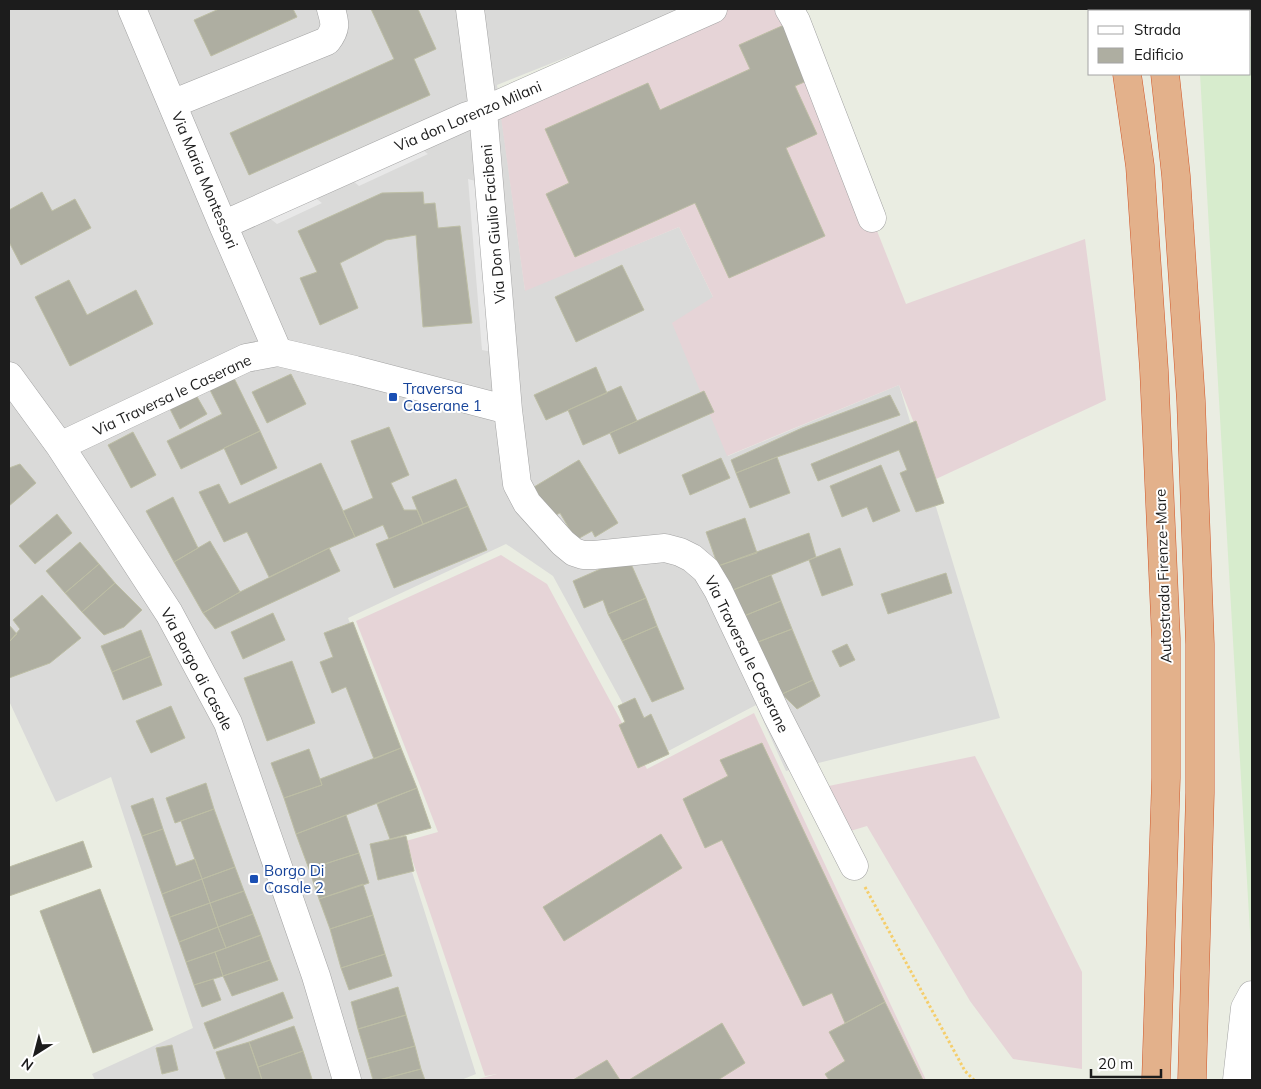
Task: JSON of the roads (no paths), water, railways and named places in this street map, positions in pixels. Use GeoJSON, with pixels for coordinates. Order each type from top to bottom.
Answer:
{"type":"FeatureCollection","features":[{"type":"Feature","properties":{"kind":"highway","name":"Autostrada Firenze-Mare"},"geometry":{"type":"LineString","coordinates":[[1127,75],[1141,176],[1154,370],[1166,639],[1166,778],[1156,1080]]}},
{"type":"Feature","properties":{"kind":"highway"},"geometry":{"type":"LineString","coordinates":[[1165,75],[1176,176],[1191,401],[1199,616],[1200,792],[1192,1080]]}},
{"type":"Feature","properties":{"kind":"street","name":"Via Maria Montessori"},"geometry":{"type":"LineString","coordinates":[[132,9],[278,352]]}},
{"type":"Feature","properties":{"kind":"street"},"geometry":{"type":"LineString","coordinates":[[172,104],[327,40],[333,33],[335,23],[331,9]]}},
{"type":"Feature","properties":{"kind":"street","name":"Via Don Giulio Facibeni"},"geometry":{"type":"LineString","coordinates":[[470,9],[483,111],[508,410]]}},
{"type":"Feature","properties":{"kind":"street","name":"Via don Lorenzo Milani"},"geometry":{"type":"LineString","coordinates":[[223,225],[466,116],[483,111],[713,9]]}},
{"type":"Feature","properties":{"kind":"street"},"geometry":{"type":"LineString","coordinates":[[788,9],[796,20],[872,218]]}},
{"type":"Feature","properties":{"kind":"street","name":"Via Traversa le Caserane"},"geometry":{"type":"LineString","coordinates":[[60,446],[246,358],[278,352],[508,410],[517,484],[527,503],[563,543],[574,552],[583,555],[665,548],[692,558],[706,570],[718,590],[778,717],[854,866]]}},
{"type":"Feature","properties":{"kind":"street","name":"Via Borgo di Casale"},"geometry":{"type":"LineString","coordinates":[[9,376],[60,446],[169,612],[228,724],[313,967],[347,1080]]}},
{"type":"Feature","properties":{"kind":"street"},"geometry":{"type":"LineString","coordinates":[[1237,1080],[1245,1008],[1252,995]]}},
{"type":"Feature","properties":{"kind":"place","name":"Traversa Caserane 1"},"geometry":{"type":"Point","coordinates":[393,397]}},
{"type":"Feature","properties":{"kind":"place","name":"Borgo Di Casale 2"},"geometry":{"type":"Point","coordinates":[254,879]}}]}
